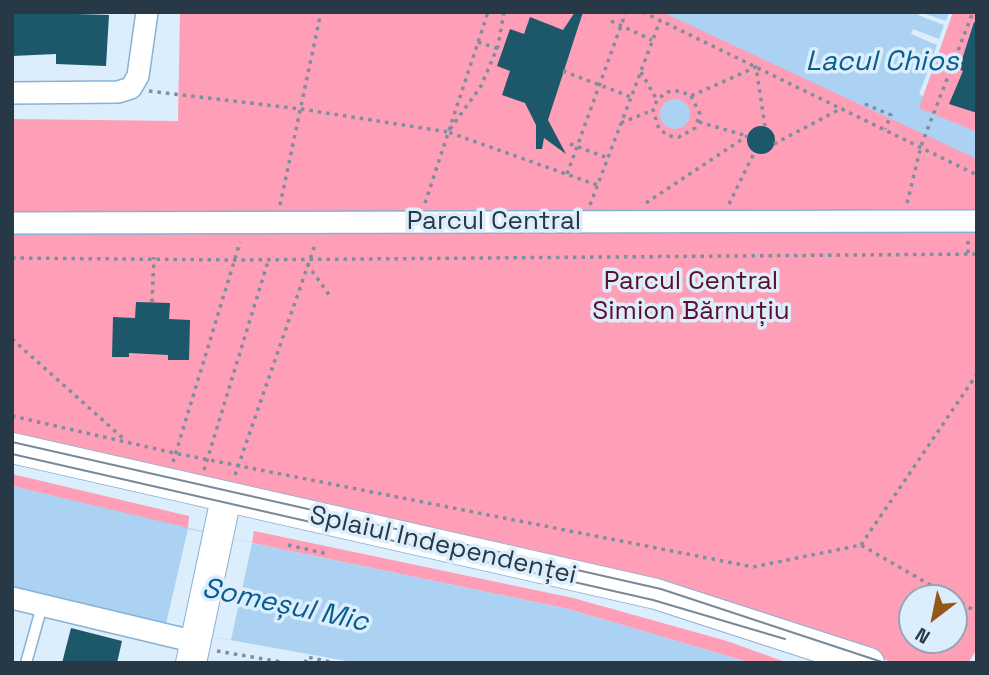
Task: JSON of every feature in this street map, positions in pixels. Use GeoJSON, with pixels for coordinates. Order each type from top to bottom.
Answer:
{"type":"FeatureCollection","features":[{"type":"Feature","properties":{"kind":"main road","name":"Splaiul Independenței"},"geometry":{"type":"LineString","coordinates":[[12,448],[230,489],[656,594],[869,663]]}},
{"type":"Feature","properties":{"kind":"main road"},"geometry":{"type":"LineString","coordinates":[[200,646],[219,533],[230,489]]}},
{"type":"Feature","properties":{"kind":"street"},"geometry":{"type":"LineString","coordinates":[[12,93],[118,92],[131,88],[138,76],[147,12]]}},
{"type":"Feature","properties":{"kind":"street","name":"Parcul Central"},"geometry":{"type":"LineString","coordinates":[[12,223],[977,221]]}},
{"type":"Feature","properties":{"kind":"street"},"geometry":{"type":"LineString","coordinates":[[12,598],[200,646]]}},
{"type":"Feature","properties":{"kind":"lane"},"geometry":{"type":"LineString","coordinates":[[26,663],[42,606]]}},
{"type":"Feature","properties":{"kind":"path"},"geometry":{"type":"LineString","coordinates":[[280,205],[321,12]]}},
{"type":"Feature","properties":{"kind":"path"},"geometry":{"type":"LineString","coordinates":[[424,205],[488,12]]}},
{"type":"Feature","properties":{"kind":"path"},"geometry":{"type":"LineString","coordinates":[[449,132],[481,86],[500,50],[504,12]]}},
{"type":"Feature","properties":{"kind":"path"},"geometry":{"type":"LineString","coordinates":[[567,174],[626,12]]}},
{"type":"Feature","properties":{"kind":"path"},"geometry":{"type":"LineString","coordinates":[[643,12],[977,175]]}},
{"type":"Feature","properties":{"kind":"path"},"geometry":{"type":"LineString","coordinates":[[906,205],[921,146],[973,12]]}},
{"type":"Feature","properties":{"kind":"path"},"geometry":{"type":"LineString","coordinates":[[590,206],[660,21]]}},
{"type":"Feature","properties":{"kind":"path"},"geometry":{"type":"LineString","coordinates":[[611,22],[652,40]]}},
{"type":"Feature","properties":{"kind":"path"},"geometry":{"type":"LineString","coordinates":[[478,42],[500,50]]}},
{"type":"Feature","properties":{"kind":"path"},"geometry":{"type":"LineString","coordinates":[[957,54],[963,56]]}},
{"type":"Feature","properties":{"kind":"path"},"geometry":{"type":"LineString","coordinates":[[691,96],[756,67]]}},
{"type":"Feature","properties":{"kind":"path"},"geometry":{"type":"LineString","coordinates":[[756,67],[765,126]]}},
{"type":"Feature","properties":{"kind":"path"},"geometry":{"type":"LineString","coordinates":[[563,71],[631,97]]}},
{"type":"Feature","properties":{"kind":"path"},"geometry":{"type":"LineString","coordinates":[[640,71],[657,100]]}},
{"type":"Feature","properties":{"kind":"path"},"geometry":{"type":"LineString","coordinates":[[131,88],[301,108],[449,132],[597,185]]}},
{"type":"Feature","properties":{"kind":"path"},"geometry":{"type":"LineString","coordinates":[[680,91],[691,96],[698,103],[699,122],[688,135],[669,136],[659,130],[653,110],[657,100],[667,92],[680,91]]}},
{"type":"Feature","properties":{"kind":"path"},"geometry":{"type":"LineString","coordinates":[[865,104],[891,116],[885,129]]}},
{"type":"Feature","properties":{"kind":"path"},"geometry":{"type":"LineString","coordinates":[[774,144],[842,108]]}},
{"type":"Feature","properties":{"kind":"path"},"geometry":{"type":"LineString","coordinates":[[621,123],[653,110]]}},
{"type":"Feature","properties":{"kind":"path"},"geometry":{"type":"LineString","coordinates":[[642,206],[747,136],[699,122]]}},
{"type":"Feature","properties":{"kind":"path"},"geometry":{"type":"LineString","coordinates":[[570,144],[608,158]]}},
{"type":"Feature","properties":{"kind":"path"},"geometry":{"type":"LineString","coordinates":[[729,206],[754,152]]}},
{"type":"Feature","properties":{"kind":"path"},"geometry":{"type":"LineString","coordinates":[[230,489],[306,263],[313,257],[315,250]]}},
{"type":"Feature","properties":{"kind":"path"},"geometry":{"type":"LineString","coordinates":[[174,453],[239,251]]}},
{"type":"Feature","properties":{"kind":"path"},"geometry":{"type":"LineString","coordinates":[[12,258],[154,257],[237,260],[830,251],[968,251],[977,254]]}},
{"type":"Feature","properties":{"kind":"path"},"geometry":{"type":"LineString","coordinates":[[152,302],[154,257]]}},
{"type":"Feature","properties":{"kind":"path"},"geometry":{"type":"LineString","coordinates":[[206,458],[269,258]]}},
{"type":"Feature","properties":{"kind":"path"},"geometry":{"type":"LineString","coordinates":[[306,263],[330,296]]}},
{"type":"Feature","properties":{"kind":"path"},"geometry":{"type":"LineString","coordinates":[[12,339],[127,442]]}},
{"type":"Feature","properties":{"kind":"path"},"geometry":{"type":"LineString","coordinates":[[861,545],[977,374]]}},
{"type":"Feature","properties":{"kind":"path"},"geometry":{"type":"LineString","coordinates":[[12,416],[174,453],[237,463],[753,567],[861,545],[929,584]]}},
{"type":"Feature","properties":{"kind":"path"},"geometry":{"type":"LineString","coordinates":[[309,549],[310,542]]}},
{"type":"Feature","properties":{"kind":"path"},"geometry":{"type":"LineString","coordinates":[[288,545],[328,554]]}},
{"type":"Feature","properties":{"kind":"path"},"geometry":{"type":"LineString","coordinates":[[200,646],[287,663]]}},
{"type":"Feature","properties":{"kind":"path"},"geometry":{"type":"LineString","coordinates":[[305,663],[307,657],[336,663]]}},
{"type":"Feature","properties":{"kind":"green space","name":"Parcul Central Simion Bărnuțiu"},"geometry":{"type":"Polygon","coordinates":[[[180,12],[977,12],[977,649],[968,663],[895,663],[716,602],[12,439],[12,119],[178,121],[180,12]]]}},
{"type":"Feature","properties":{"kind":"green space"},"geometry":{"type":"Polygon","coordinates":[[[12,474],[189,516],[188,529],[12,486],[12,474]]]}},
{"type":"Feature","properties":{"kind":"green space"},"geometry":{"type":"Polygon","coordinates":[[[254,531],[573,598],[727,641],[788,663],[751,663],[568,609],[252,543],[254,531]]]}},
{"type":"Feature","properties":{"kind":"water","name":"Lacul Chios"},"geometry":{"type":"Polygon","coordinates":[[[662,12],[953,12],[919,108],[977,132],[977,159],[662,12]]]}},
{"type":"Feature","properties":{"kind":"water"},"geometry":{"type":"Polygon","coordinates":[[[675,99],[681,100],[689,108],[689,120],[681,128],[675,129],[669,128],[661,120],[660,114],[661,108],[669,100],[675,99]]]}},
{"type":"Feature","properties":{"kind":"water","name":"Someșul Mic"},"geometry":{"type":"Polygon","coordinates":[[[12,486],[252,543],[568,609],[751,663],[358,663],[219,638],[12,588],[12,486]]]}},
{"type":"Feature","properties":{"kind":"pier"},"geometry":{"type":"Polygon","coordinates":[[[919,12],[946,21],[949,12],[953,12],[923,96],[919,94],[930,65],[904,55],[906,50],[932,59],[937,45],[911,34],[913,29],[939,39],[944,25],[918,15],[919,12]]]}},
{"type":"Feature","properties":{"kind":"pier"},"geometry":{"type":"Polygon","coordinates":[[[188,529],[252,543],[231,640],[165,628],[188,529]]]}},
{"type":"Feature","properties":{"kind":"building"},"geometry":{"type":"Polygon","coordinates":[[[13,12],[109,15],[106,66],[56,64],[56,54],[12,56],[13,12]]]}},
{"type":"Feature","properties":{"kind":"building"},"geometry":{"type":"Polygon","coordinates":[[[575,12],[583,12],[548,120],[566,154],[544,138],[542,149],[536,149],[536,125],[525,103],[502,95],[510,71],[497,66],[510,29],[524,34],[530,17],[563,30],[575,12]]]}},
{"type":"Feature","properties":{"kind":"building"},"geometry":{"type":"Polygon","coordinates":[[[974,22],[977,23],[977,113],[949,104],[963,71],[959,69],[974,22]]]}},
{"type":"Feature","properties":{"kind":"building"},"geometry":{"type":"Polygon","coordinates":[[[761,126],[771,130],[775,140],[771,150],[761,154],[751,150],[747,140],[751,130],[761,126]]]}},
{"type":"Feature","properties":{"kind":"building"},"geometry":{"type":"Polygon","coordinates":[[[136,302],[170,303],[169,319],[190,320],[189,360],[168,360],[168,355],[129,353],[129,357],[112,357],[113,317],[135,318],[136,302]]]}},
{"type":"Feature","properties":{"kind":"building"},"geometry":{"type":"Polygon","coordinates":[[[71,628],[122,641],[117,663],[62,663],[71,628]]]}},
{"type":"Feature","properties":{"kind":"tram line"},"geometry":{"type":"LineString","coordinates":[[12,442],[661,589],[885,663]]}},
{"type":"Feature","properties":{"kind":"tram line"},"geometry":{"type":"LineString","coordinates":[[12,454],[653,600],[785,639]]}}]}
